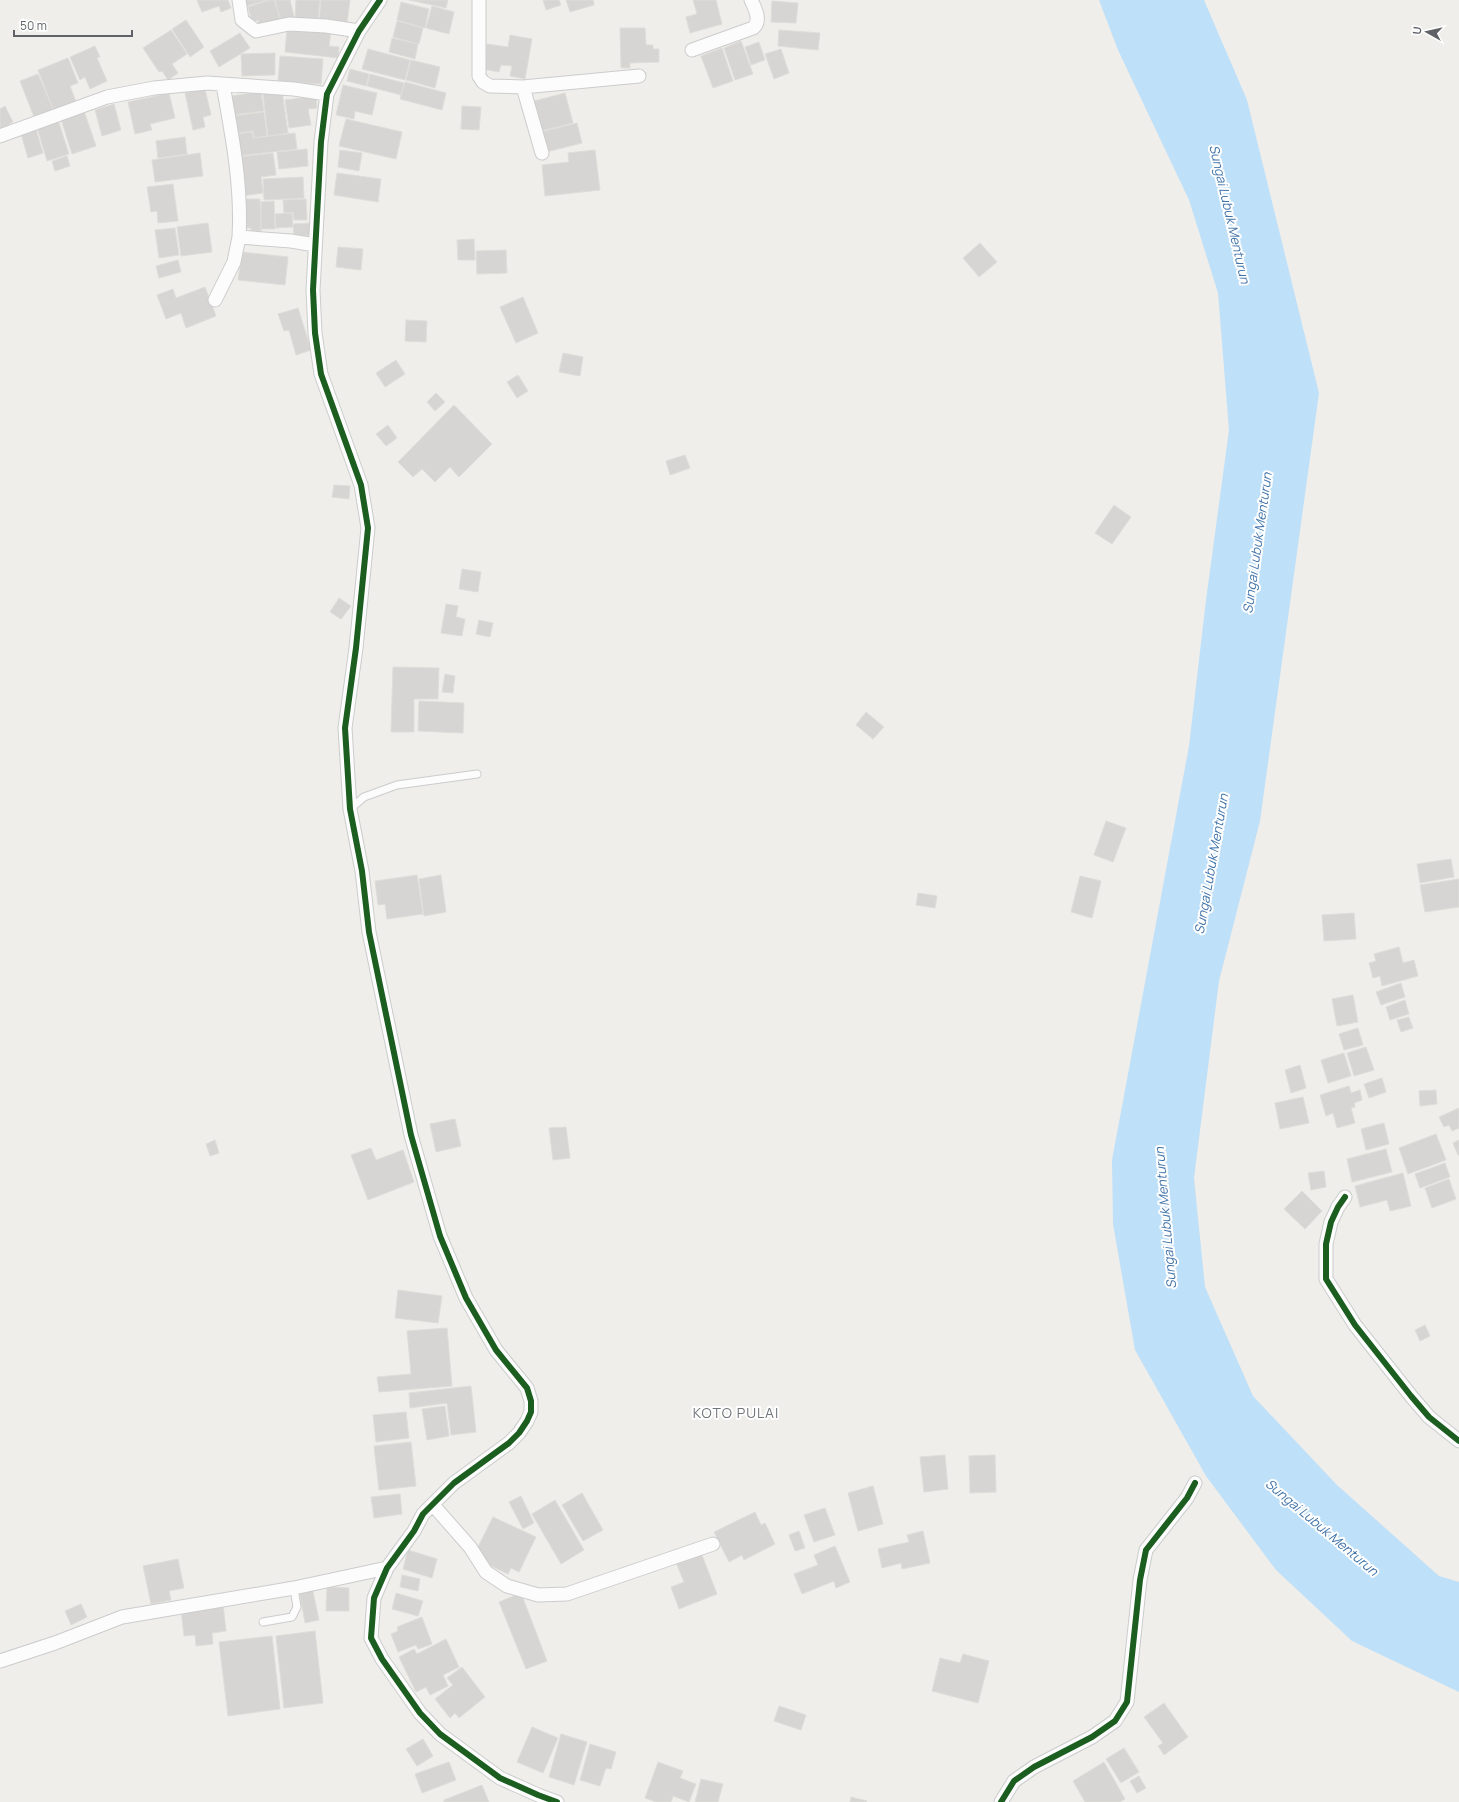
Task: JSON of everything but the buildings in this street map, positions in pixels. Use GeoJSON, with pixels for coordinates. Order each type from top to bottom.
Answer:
{"type":"FeatureCollection","features":[{"type":"Feature","properties":{"kind":"street"},"geometry":{"type":"LineString","coordinates":[[239,0],[242,20],[256,31],[290,24],[326,26],[359,31]]}},
{"type":"Feature","properties":{"kind":"street"},"geometry":{"type":"LineString","coordinates":[[380,0],[359,31],[327,94],[321,142],[313,290],[315,333],[321,374],[361,484],[368,528],[356,648],[345,728],[350,809],[362,871],[370,932],[411,1135],[440,1236],[466,1298],[496,1350],[527,1388],[531,1401],[531,1412],[519,1433],[509,1443],[454,1483],[423,1514],[414,1531],[387,1568],[372,1604],[371,1638],[382,1659],[420,1713],[440,1734],[500,1778],[538,1796],[557,1802]]}},
{"type":"Feature","properties":{"kind":"street"},"geometry":{"type":"LineString","coordinates":[[479,0],[480,76],[483,82],[490,86],[523,87],[639,76]]}},
{"type":"Feature","properties":{"kind":"street"},"geometry":{"type":"LineString","coordinates":[[692,50],[753,28],[756,25],[758,18],[751,0]]}},
{"type":"Feature","properties":{"kind":"street"},"geometry":{"type":"LineString","coordinates":[[0,136],[107,97],[154,88],[207,83],[294,89],[327,94]]}},
{"type":"Feature","properties":{"kind":"street"},"geometry":{"type":"LineString","coordinates":[[215,300],[234,262],[239,237],[240,220],[233,139],[223,85]]}},
{"type":"Feature","properties":{"kind":"street"},"geometry":{"type":"LineString","coordinates":[[523,87],[542,153]]}},
{"type":"Feature","properties":{"kind":"street"},"geometry":{"type":"LineString","coordinates":[[239,237],[291,241],[315,245]]}},
{"type":"Feature","properties":{"kind":"street"},"geometry":{"type":"LineString","coordinates":[[1345,1197],[1338,1207],[1331,1222],[1326,1244],[1326,1279],[1355,1325],[1411,1396],[1430,1417],[1459,1441]]}},
{"type":"Feature","properties":{"kind":"street"},"geometry":{"type":"LineString","coordinates":[[1001,1802],[1014,1781],[1034,1767],[1092,1737],[1114,1721],[1127,1702],[1140,1580],[1146,1550],[1187,1498],[1195,1483]]}},
{"type":"Feature","properties":{"kind":"street"},"geometry":{"type":"LineString","coordinates":[[433,1505],[470,1547],[486,1572],[507,1586],[538,1595],[567,1594],[713,1544]]}},
{"type":"Feature","properties":{"kind":"street"},"geometry":{"type":"LineString","coordinates":[[0,1661],[54,1643],[122,1617],[294,1588],[387,1568]]}},
{"type":"Feature","properties":{"kind":"lane"},"geometry":{"type":"LineString","coordinates":[[350,809],[364,797],[397,785],[477,774]]}},
{"type":"Feature","properties":{"kind":"lane"},"geometry":{"type":"LineString","coordinates":[[263,1622],[292,1617],[298,1607],[294,1588]]}},
{"type":"Feature","properties":{"kind":"water","name":"Sungai Lubuk Menturun"},"geometry":{"type":"Polygon","coordinates":[[[1099,0],[1204,0],[1247,100],[1319,393],[1260,821],[1219,981],[1194,1178],[1205,1287],[1253,1396],[1337,1485],[1439,1576],[1459,1582],[1459,1692],[1352,1641],[1276,1570],[1206,1476],[1135,1350],[1113,1224],[1112,1160],[1189,746],[1206,600],[1229,430],[1218,293],[1189,200],[1118,50],[1099,0]]]}},
{"type":"Feature","properties":{"kind":"cycle path"},"geometry":{"type":"LineString","coordinates":[[380,0],[359,31],[327,94],[321,142],[313,290],[315,333],[321,374],[361,485],[368,528],[356,648],[345,728],[350,809],[362,871],[369,932],[411,1135],[440,1236],[466,1298],[496,1350],[527,1388],[531,1401],[531,1412],[519,1433],[509,1443],[454,1483],[423,1514],[414,1531],[387,1568],[374,1598],[371,1638],[382,1659],[420,1713],[440,1734],[500,1778],[557,1802]]}},
{"type":"Feature","properties":{"kind":"cycle path"},"geometry":{"type":"LineString","coordinates":[[1345,1197],[1338,1207],[1331,1222],[1326,1244],[1326,1279],[1355,1325],[1411,1396],[1429,1417],[1459,1441]]}},
{"type":"Feature","properties":{"kind":"cycle path"},"geometry":{"type":"LineString","coordinates":[[1001,1802],[1014,1781],[1034,1767],[1092,1737],[1115,1721],[1127,1702],[1140,1580],[1146,1550],[1187,1498],[1195,1483]]}},
{"type":"Feature","properties":{"kind":"district","name":"KOTO PULAI"},"geometry":{"type":"Point","coordinates":[736,1413]}}]}
